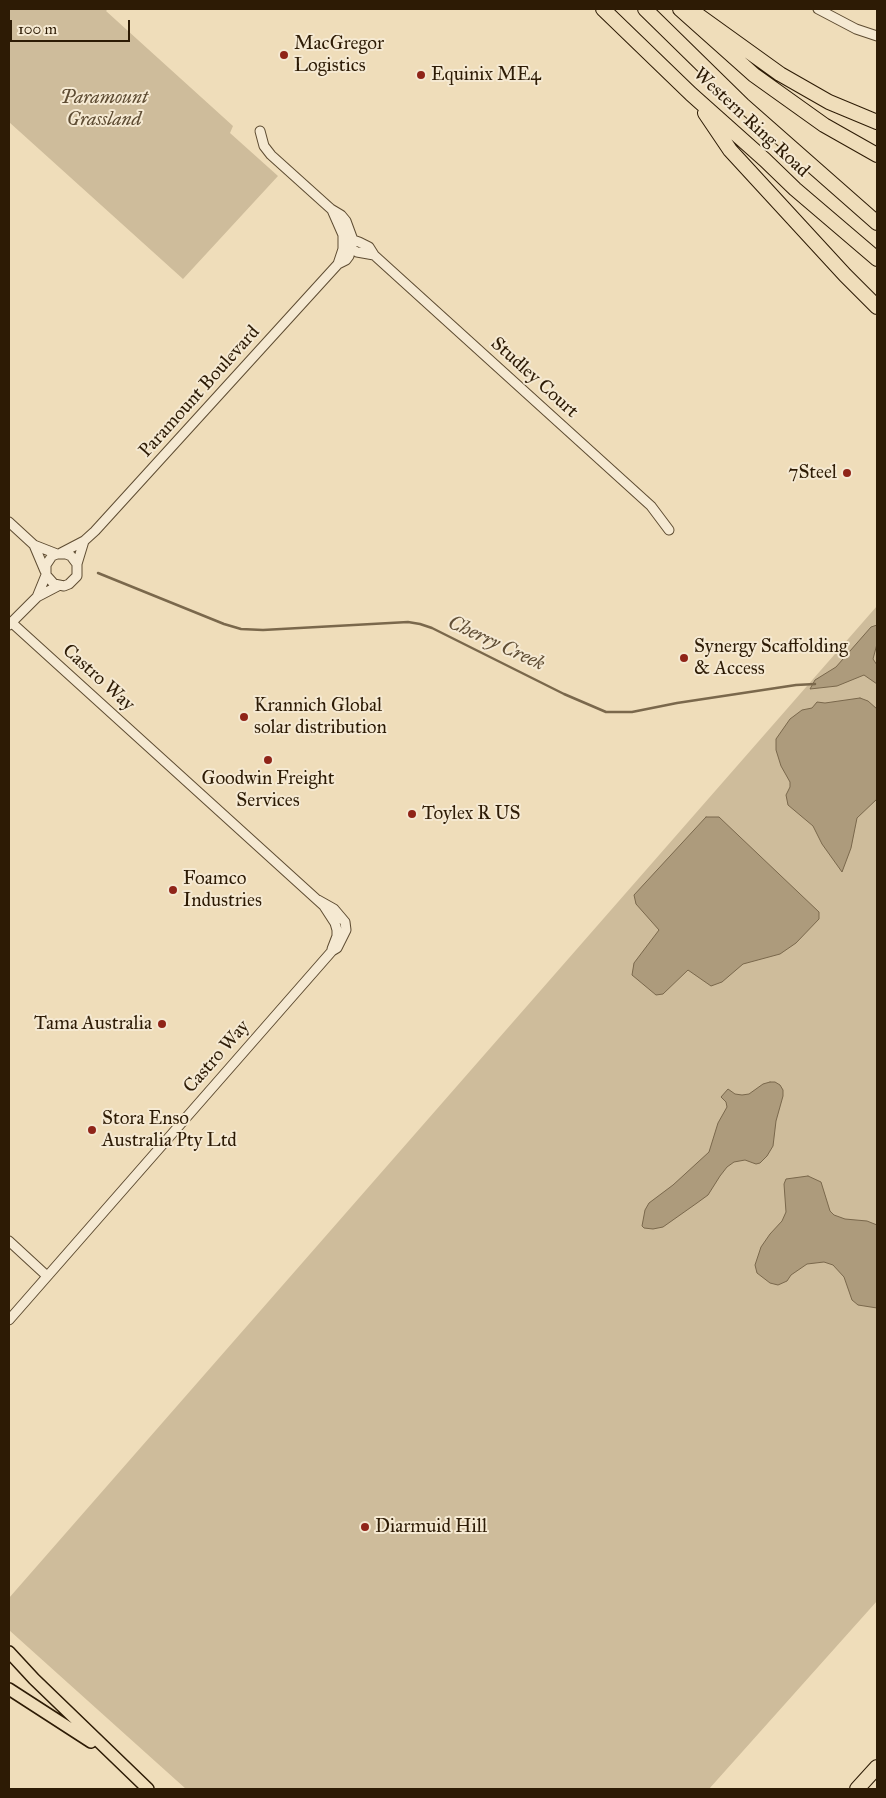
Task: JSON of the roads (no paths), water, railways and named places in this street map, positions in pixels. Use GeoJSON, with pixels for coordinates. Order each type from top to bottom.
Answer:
{"type":"FeatureCollection","features":[{"type":"Feature","properties":{"kind":"highway","name":"Western Ring Road"},"geometry":{"type":"LineString","coordinates":[[603,9],[691,94],[795,189],[877,259]]}},
{"type":"Feature","properties":{"kind":"highway","name":"Western Ring Road"},"geometry":{"type":"LineString","coordinates":[[645,9],[743,105],[877,223]]}},
{"type":"Feature","properties":{"kind":"highway"},"geometry":{"type":"LineString","coordinates":[[680,9],[754,75],[824,125],[877,155]]}},
{"type":"Feature","properties":{"kind":"highway"},"geometry":{"type":"LineString","coordinates":[[688,9],[696,12],[780,74],[829,102],[877,122]]}},
{"type":"Feature","properties":{"kind":"highway"},"geometry":{"type":"LineString","coordinates":[[691,94],[730,150],[845,275],[877,306]]}},
{"type":"Feature","properties":{"kind":"highway"},"geometry":{"type":"LineString","coordinates":[[857,1789],[877,1767]]}},
{"type":"Feature","properties":{"kind":"main road"},"geometry":{"type":"LineString","coordinates":[[9,1652],[124,1768]]}},
{"type":"Feature","properties":{"kind":"main road"},"geometry":{"type":"LineString","coordinates":[[9,1689],[90,1741],[148,1789]]}},
{"type":"Feature","properties":{"kind":"street"},"geometry":{"type":"LineString","coordinates":[[818,9],[856,29],[876,34]]}},
{"type":"Feature","properties":{"kind":"street"},"geometry":{"type":"LineString","coordinates":[[260,131],[264,146],[271,155],[341,215],[346,222],[350,244]]}},
{"type":"Feature","properties":{"kind":"street","name":"Studley Court"},"geometry":{"type":"LineString","coordinates":[[350,244],[362,254],[374,255],[651,506],[669,530]]}},
{"type":"Feature","properties":{"kind":"street","name":"Paramount Boulevard"},"geometry":{"type":"LineString","coordinates":[[59,553],[84,541],[102,524],[338,264],[350,244]]}},
{"type":"Feature","properties":{"kind":"street"},"geometry":{"type":"LineString","coordinates":[[9,522],[34,545],[71,556],[77,564],[78,570],[74,580],[69,584],[58,586],[37,597],[10,623]]}},
{"type":"Feature","properties":{"kind":"street","name":"Paramount Boulevard"},"geometry":{"type":"LineString","coordinates":[[77,564],[84,541]]}},
{"type":"Feature","properties":{"kind":"street"},"geometry":{"type":"LineString","coordinates":[[34,545],[50,582],[58,586]]}},
{"type":"Feature","properties":{"kind":"street"},"geometry":{"type":"LineString","coordinates":[[37,597],[48,560],[59,553]]}},
{"type":"Feature","properties":{"kind":"street","name":"Castro Way"},"geometry":{"type":"LineString","coordinates":[[9,1320],[332,951],[337,936],[335,923],[318,900],[10,623]]}},
{"type":"Feature","properties":{"kind":"street"},"geometry":{"type":"LineString","coordinates":[[9,1241],[47,1276]]}},
{"type":"Feature","properties":{"kind":"waterway","name":"Cherry Creek"},"geometry":{"type":"LineString","coordinates":[[98,573],[224,624],[241,629],[263,630],[408,622],[420,624],[432,628],[564,694],[606,712],[632,712],[677,703],[796,685],[815,684]]}},
{"type":"Feature","properties":{"kind":"place","name":"MacGregor Logistics"},"geometry":{"type":"Point","coordinates":[284,55]}},
{"type":"Feature","properties":{"kind":"place","name":"Equinix ME4"},"geometry":{"type":"Point","coordinates":[421,75]}},
{"type":"Feature","properties":{"kind":"place","name":"7Steel"},"geometry":{"type":"Point","coordinates":[847,473]}},
{"type":"Feature","properties":{"kind":"place","name":"Synergy Scaffolding & Access"},"geometry":{"type":"Point","coordinates":[684,658]}},
{"type":"Feature","properties":{"kind":"place","name":"Krannich Global solar distribution"},"geometry":{"type":"Point","coordinates":[244,717]}},
{"type":"Feature","properties":{"kind":"place","name":"Goodwin Freight Services"},"geometry":{"type":"Point","coordinates":[268,760]}},
{"type":"Feature","properties":{"kind":"place","name":"Toylex R US"},"geometry":{"type":"Point","coordinates":[412,814]}},
{"type":"Feature","properties":{"kind":"place","name":"Foamco Industries"},"geometry":{"type":"Point","coordinates":[173,890]}},
{"type":"Feature","properties":{"kind":"place","name":"Tama Australia"},"geometry":{"type":"Point","coordinates":[162,1024]}},
{"type":"Feature","properties":{"kind":"place","name":"Stora Enso Australia Pty Ltd"},"geometry":{"type":"Point","coordinates":[92,1130]}},
{"type":"Feature","properties":{"kind":"place","name":"Diarmuid Hill"},"geometry":{"type":"Point","coordinates":[365,1527]}},
{"type":"Feature","properties":{"kind":"park label","name":"Paramount Grassland"},"geometry":{"type":"Point","coordinates":[104,109]}}]}
